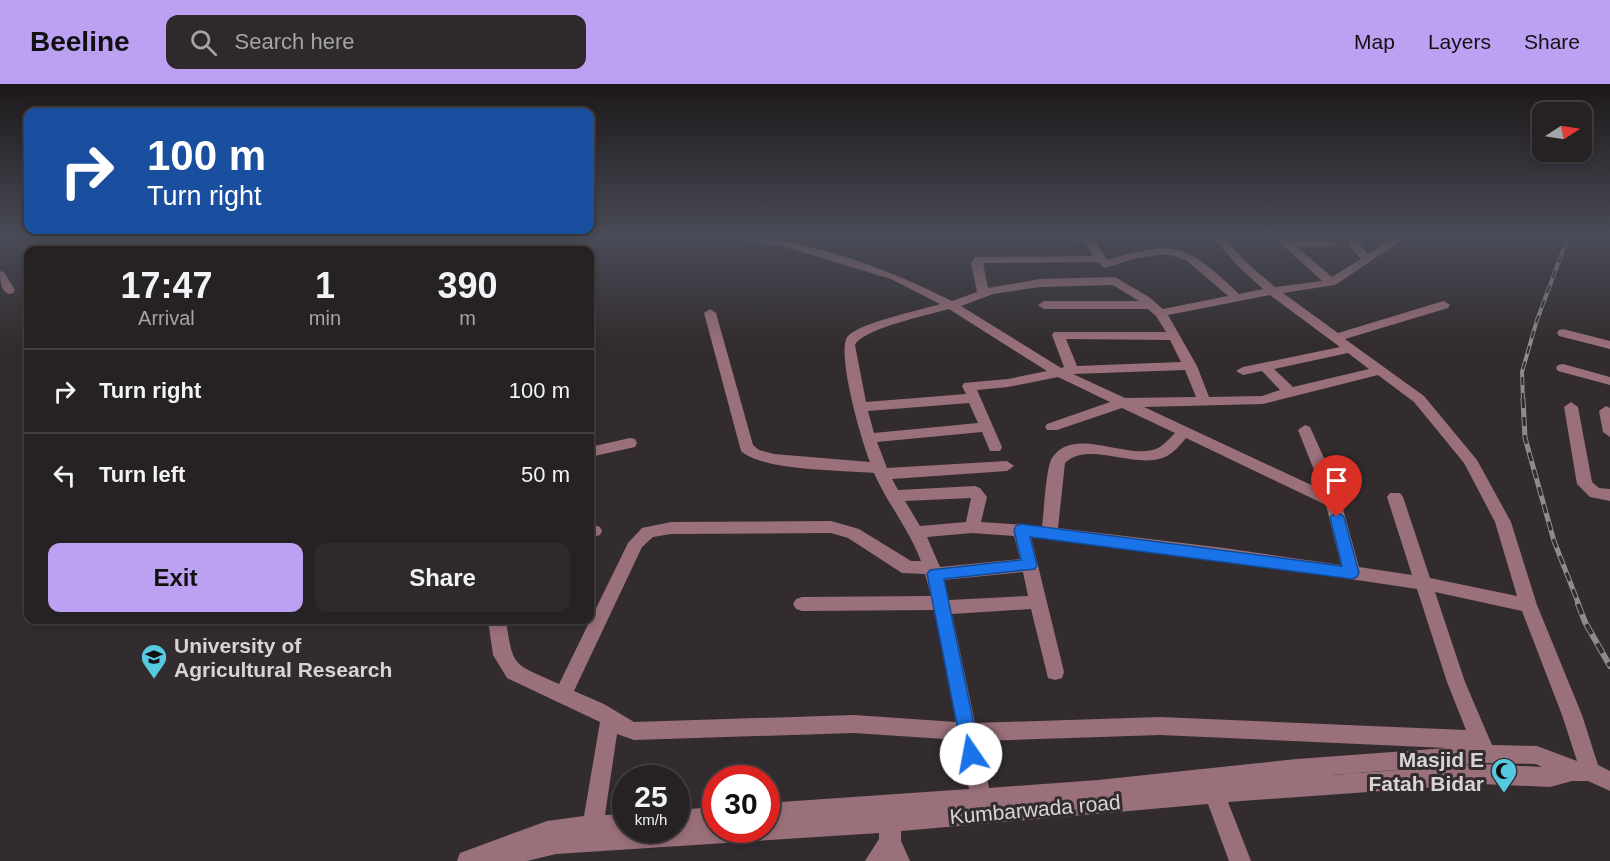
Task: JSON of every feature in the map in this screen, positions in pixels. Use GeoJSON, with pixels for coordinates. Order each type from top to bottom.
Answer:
{"type":"FeatureCollection","features":[{"type":"Feature","properties":{"kind":"street"},"geometry":{"type":"LineString","coordinates":[[884,273],[949,304],[1121,403],[1333,502]]}},
{"type":"Feature","properties":{"kind":"street"},"geometry":{"type":"LineString","coordinates":[[979,273],[983,294]]}},
{"type":"Feature","properties":{"kind":"street"},"geometry":{"type":"LineString","coordinates":[[1111,273],[1115,280],[1156,309],[1190,366],[1204,401]]}},
{"type":"Feature","properties":{"kind":"street"},"geometry":{"type":"LineString","coordinates":[[1211,273],[1237,298]]}},
{"type":"Feature","properties":{"kind":"street"},"geometry":{"type":"LineString","coordinates":[[1252,273],[1272,291],[1419,399],[1470,460],[1503,522],[1528,605],[1572,715],[1581,771]]}},
{"type":"Feature","properties":{"kind":"street"},"geometry":{"type":"LineString","coordinates":[[1320,273],[1331,283]]}},
{"type":"Feature","properties":{"kind":"street"},"geometry":{"type":"LineString","coordinates":[[1044,305],[1156,309],[1331,283],[1346,273]]}},
{"type":"Feature","properties":{"kind":"street"},"geometry":{"type":"LineString","coordinates":[[0,274],[9,290]]}},
{"type":"Feature","properties":{"kind":"street"},"geometry":{"type":"LineString","coordinates":[[982,805],[934,571],[917,532],[892,496],[880,471],[869,438],[849,345],[853,337],[873,328],[983,294],[1040,283],[1115,280]]}},
{"type":"Feature","properties":{"kind":"street"},"geometry":{"type":"LineString","coordinates":[[1335,338],[1444,305]]}},
{"type":"Feature","properties":{"kind":"street"},"geometry":{"type":"LineString","coordinates":[[710,313],[747,447],[762,457],[880,471],[1007,466]]}},
{"type":"Feature","properties":{"kind":"street"},"geometry":{"type":"LineString","coordinates":[[1563,333],[1610,345]]}},
{"type":"Feature","properties":{"kind":"street"},"geometry":{"type":"LineString","coordinates":[[1065,371],[1058,334],[1174,336]]}},
{"type":"Feature","properties":{"kind":"street"},"geometry":{"type":"LineString","coordinates":[[1243,371],[1349,349]]}},
{"type":"Feature","properties":{"kind":"street"},"geometry":{"type":"LineString","coordinates":[[995,447],[969,386],[1008,383],[1065,371],[1190,366]]}},
{"type":"Feature","properties":{"kind":"street"},"geometry":{"type":"LineString","coordinates":[[1265,367],[1290,392]]}},
{"type":"Feature","properties":{"kind":"street"},"geometry":{"type":"LineString","coordinates":[[1563,368],[1610,381]]}},
{"type":"Feature","properties":{"kind":"street"},"geometry":{"type":"LineString","coordinates":[[1052,427],[1121,403],[1263,400],[1382,370]]}},
{"type":"Feature","properties":{"kind":"street"},"geometry":{"type":"LineString","coordinates":[[862,407],[974,398]]}},
{"type":"Feature","properties":{"kind":"street"},"geometry":{"type":"LineString","coordinates":[[1571,407],[1586,487],[1595,492],[1610,495]]}},
{"type":"Feature","properties":{"kind":"street"},"geometry":{"type":"LineString","coordinates":[[1606,411],[1610,432]]}},
{"type":"Feature","properties":{"kind":"street"},"geometry":{"type":"LineString","coordinates":[[869,438],[987,427]]}},
{"type":"Feature","properties":{"kind":"street"},"geometry":{"type":"LineString","coordinates":[[1305,429],[1333,502],[1352,573]]}},
{"type":"Feature","properties":{"kind":"street"},"geometry":{"type":"LineString","coordinates":[[1049,533],[1058,461],[1064,454],[1083,449],[1140,456],[1156,455],[1166,450],[1183,433]]}},
{"type":"Feature","properties":{"kind":"street"},"geometry":{"type":"LineString","coordinates":[[594,451],[630,443]]}},
{"type":"Feature","properties":{"kind":"street"},"geometry":{"type":"LineString","coordinates":[[892,496],[975,492],[979,501],[972,527]]}},
{"type":"Feature","properties":{"kind":"street"},"geometry":{"type":"LineString","coordinates":[[497,624],[501,653],[507,666],[634,731],[855,724],[966,732],[1160,726],[1482,747],[1456,682],[1395,496]]}},
{"type":"Feature","properties":{"kind":"street"},"geometry":{"type":"LineString","coordinates":[[563,695],[636,543],[648,532],[670,528],[831,527],[853,533],[908,568],[934,571],[1029,565]]}},
{"type":"Feature","properties":{"kind":"street"},"geometry":{"type":"LineString","coordinates":[[917,532],[972,527],[1049,533],[1422,583],[1528,605]]}},
{"type":"Feature","properties":{"kind":"street"},"geometry":{"type":"LineString","coordinates":[[1021,530],[1055,672]]}},
{"type":"Feature","properties":{"kind":"street"},"geometry":{"type":"LineString","coordinates":[[802,604],[941,605],[1038,602]]}},
{"type":"Feature","properties":{"kind":"street"},"geometry":{"type":"LineString","coordinates":[[593,827],[610,718]]}},
{"type":"Feature","properties":{"kind":"street","name":"Kumbarwada road"},"geometry":{"type":"LineString","coordinates":[[499,861],[526,850],[556,843],[893,842],[982,805],[1482,747],[1537,755],[1610,781]]}},
{"type":"Feature","properties":{"kind":"street","name":"Kumbarwada road"},"geometry":{"type":"LineString","coordinates":[[780,812],[1214,793],[1480,774],[1550,777],[1581,771]]}},
{"type":"Feature","properties":{"kind":"street"},"geometry":{"type":"LineString","coordinates":[[1214,793],[1240,861]]}},
{"type":"Feature","properties":{"kind":"street"},"geometry":{"type":"LineString","coordinates":[[468,861],[547,832],[612,825]]}},
{"type":"Feature","properties":{"kind":"street"},"geometry":{"type":"LineString","coordinates":[[876,861],[893,842]]}},
{"type":"Feature","properties":{"kind":"railway"},"geometry":{"type":"LineString","coordinates":[[1523,401],[1522,372],[1537,320],[1554,273]]}},
{"type":"Feature","properties":{"kind":"railway"},"geometry":{"type":"LineString","coordinates":[[1523,399],[1525,438],[1554,541],[1579,605]]}},
{"type":"Feature","properties":{"kind":"railway"},"geometry":{"type":"LineString","coordinates":[[1578,604],[1585,622],[1610,666]]}},
{"type":"Feature","properties":{"kind":"place","name":"University of Agricultural Research"},"geometry":{"type":"Point","coordinates":[154,680]}},
{"type":"Feature","properties":{"kind":"place","name":"Masjid E Fatah Bidar"},"geometry":{"type":"Point","coordinates":[1504,794]}},
{"type":"Feature","properties":{"kind":"route"},"geometry":{"type":"LineString","coordinates":[[971,754],[935,574],[1029,565],[1021,530],[1224,554],[1352,573],[1337,517]]}}]}
